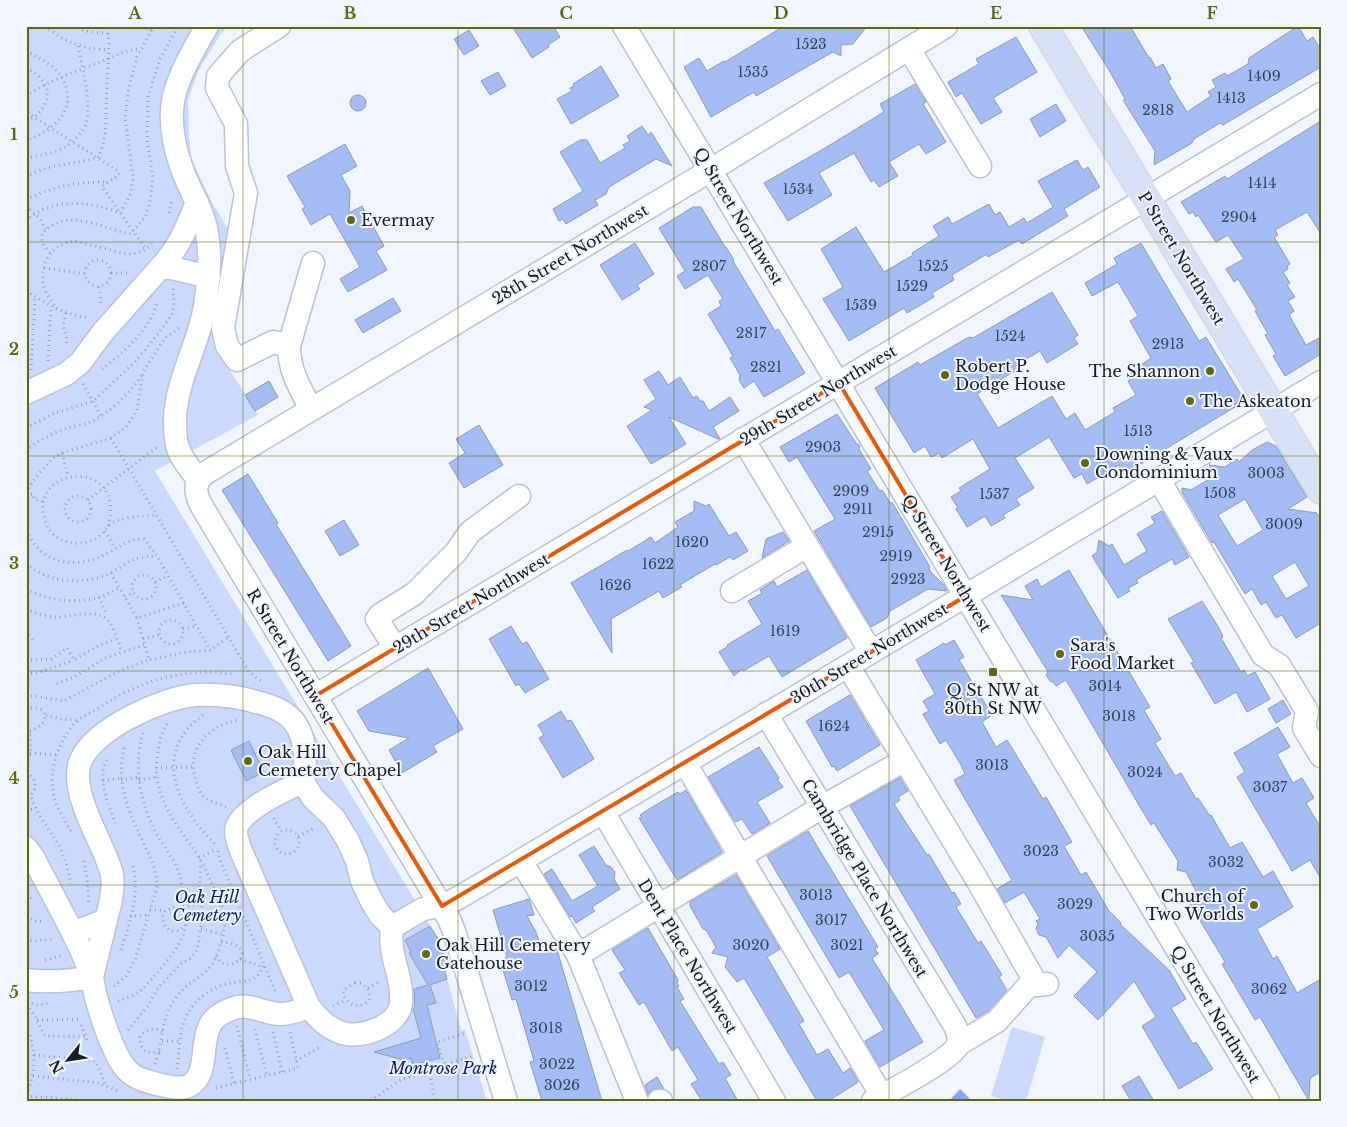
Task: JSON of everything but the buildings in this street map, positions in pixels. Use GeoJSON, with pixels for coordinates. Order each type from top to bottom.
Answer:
{"type":"FeatureCollection","features":[{"type":"Feature","properties":{"kind":"main road","name":"P Street Northwest"},"geometry":{"type":"LineString","coordinates":[[1044,26],[1321,490]]}},
{"type":"Feature","properties":{"kind":"street","name":"R Street Northwest"},"geometry":{"type":"LineString","coordinates":[[207,26],[178,86],[172,109],[175,140],[181,166],[197,202],[207,232],[209,277],[201,326],[185,369],[176,401],[177,445],[197,482],[196,494],[201,505],[442,906],[455,934],[506,1101]]}},
{"type":"Feature","properties":{"kind":"street"},"geometry":{"type":"LineString","coordinates":[[279,26],[240,51],[218,76],[218,88],[236,124],[237,166],[246,193],[223,328],[227,346],[237,360],[272,342],[289,346]]}},
{"type":"Feature","properties":{"kind":"street","name":"Q Street Northwest"},"geometry":{"type":"LineString","coordinates":[[624,26],[1268,1101]]}},
{"type":"Feature","properties":{"kind":"street","name":"28th Street Northwest"},"geometry":{"type":"LineString","coordinates":[[197,482],[207,472],[946,26]]}},
{"type":"Feature","properties":{"kind":"street"},"geometry":{"type":"LineString","coordinates":[[909,49],[980,166]]}},
{"type":"Feature","properties":{"kind":"street","name":"29th Street Northwest"},"geometry":{"type":"LineString","coordinates":[[315,696],[1321,94]]}},
{"type":"Feature","properties":{"kind":"street"},"geometry":{"type":"LineString","coordinates":[[35,389],[72,370],[116,317],[166,268],[181,241],[197,202]]}},
{"type":"Feature","properties":{"kind":"street"},"geometry":{"type":"LineString","coordinates":[[312,409],[293,375],[289,359],[289,346],[313,263]]}},
{"type":"Feature","properties":{"kind":"street"},"geometry":{"type":"LineString","coordinates":[[166,268],[209,277]]}},
{"type":"Feature","properties":{"kind":"street","name":"30th Street Northwest"},"geometry":{"type":"LineString","coordinates":[[392,927],[423,909],[442,906],[521,861],[1321,382]]}},
{"type":"Feature","properties":{"kind":"street"},"geometry":{"type":"LineString","coordinates":[[743,439],[871,652]]}},
{"type":"Feature","properties":{"kind":"street"},"geometry":{"type":"LineString","coordinates":[[1160,480],[1263,655],[1279,665],[1307,711],[1304,728],[1321,756]]}},
{"type":"Feature","properties":{"kind":"street"},"geometry":{"type":"LineString","coordinates":[[395,648],[377,620],[380,615],[414,594],[456,552],[470,532],[519,496]]}},
{"type":"Feature","properties":{"kind":"street"},"geometry":{"type":"LineString","coordinates":[[732,591],[807,546]]}},
{"type":"Feature","properties":{"kind":"street"},"geometry":{"type":"LineString","coordinates":[[685,763],[741,856],[878,1098],[945,1059],[956,1050],[959,1044],[997,1021],[1028,986],[1042,984],[848,666]]}},
{"type":"Feature","properties":{"kind":"street"},"geometry":{"type":"LineString","coordinates":[[83,929],[112,899],[112,874],[84,805],[78,780],[80,761],[89,746],[102,734],[135,715],[154,707],[194,695],[216,695],[236,686],[264,704],[285,713],[295,723],[305,749],[303,782],[313,798],[334,818],[348,841],[371,900],[380,915],[392,927],[392,947],[401,989],[401,1006],[396,1015],[385,1026],[366,1034],[342,1033],[324,1024],[309,1007],[241,851],[235,831],[240,821],[249,811],[283,791],[303,782]]}},
{"type":"Feature","properties":{"kind":"street","name":"Cambridge Place Northwest"},"geometry":{"type":"LineString","coordinates":[[766,714],[955,1026],[959,1044]]}},
{"type":"Feature","properties":{"kind":"street"},"geometry":{"type":"LineString","coordinates":[[578,955],[822,807],[905,760]]}},
{"type":"Feature","properties":{"kind":"street","name":"Dent Place Northwest"},"geometry":{"type":"LineString","coordinates":[[603,812],[774,1101]]}},
{"type":"Feature","properties":{"kind":"street"},"geometry":{"type":"LineString","coordinates":[[26,848],[83,929],[92,999]]}},
{"type":"Feature","properties":{"kind":"street"},"geometry":{"type":"LineString","coordinates":[[521,861],[578,955],[637,1101]]}},
{"type":"Feature","properties":{"kind":"street"},"geometry":{"type":"LineString","coordinates":[[83,929],[92,999],[120,1062],[138,1078],[180,1088],[195,1082],[200,1072],[207,1032],[211,1022],[219,1014],[309,1007]]}},
{"type":"Feature","properties":{"kind":"street"},"geometry":{"type":"LineString","coordinates":[[26,980],[43,982],[70,981],[92,999]]}},
{"type":"Feature","properties":{"kind":"path"},"geometry":{"type":"LineString","coordinates":[[45,26],[78,46],[109,50]]}},
{"type":"Feature","properties":{"kind":"path"},"geometry":{"type":"LineString","coordinates":[[73,26],[85,31],[109,34]]}},
{"type":"Feature","properties":{"kind":"path"},"geometry":{"type":"LineString","coordinates":[[98,158],[102,150],[105,127],[109,58],[108,26]]}},
{"type":"Feature","properties":{"kind":"path"},"geometry":{"type":"LineString","coordinates":[[120,213],[131,193],[133,177],[125,117],[129,87],[137,57],[153,28],[131,26]]}},
{"type":"Feature","properties":{"kind":"path"},"geometry":{"type":"LineString","coordinates":[[50,253],[44,245],[42,233],[50,226],[65,220],[91,222],[131,234],[145,217],[150,202],[153,177],[147,141],[148,97],[160,59],[178,26]]}},
{"type":"Feature","properties":{"kind":"path"},"geometry":{"type":"LineString","coordinates":[[26,158],[65,147],[86,125],[87,108],[83,68],[78,46]]}},
{"type":"Feature","properties":{"kind":"path"},"geometry":{"type":"LineString","coordinates":[[26,96],[45,84],[83,68],[123,52],[141,49]]}},
{"type":"Feature","properties":{"kind":"path"},"geometry":{"type":"LineString","coordinates":[[26,51],[58,72],[67,90],[68,105],[62,118],[50,128],[26,141]]}},
{"type":"Feature","properties":{"kind":"path"},"geometry":{"type":"LineString","coordinates":[[26,68],[42,79],[45,84],[47,99],[44,108],[26,121]]}},
{"type":"Feature","properties":{"kind":"path"},"geometry":{"type":"LineString","coordinates":[[26,108],[29,114],[118,172],[119,175],[102,186],[146,249],[166,268],[174,305],[172,314],[162,329],[135,362],[93,401],[55,413],[26,428]]}},
{"type":"Feature","properties":{"kind":"path"},"geometry":{"type":"LineString","coordinates":[[26,178],[46,169],[98,158]]}},
{"type":"Feature","properties":{"kind":"path"},"geometry":{"type":"LineString","coordinates":[[169,215],[176,175],[181,166]]}},
{"type":"Feature","properties":{"kind":"path"},"geometry":{"type":"LineString","coordinates":[[26,200],[42,192],[68,184],[107,182]]}},
{"type":"Feature","properties":{"kind":"path"},"geometry":{"type":"LineString","coordinates":[[26,221],[55,204],[63,203],[95,206],[120,213]]}},
{"type":"Feature","properties":{"kind":"path"},"geometry":{"type":"LineString","coordinates":[[26,206],[35,214],[46,229]]}},
{"type":"Feature","properties":{"kind":"path"},"geometry":{"type":"LineString","coordinates":[[57,309],[44,288],[42,280],[50,253],[60,245],[68,241],[75,241],[127,254],[134,254],[146,249],[154,242]]}},
{"type":"Feature","properties":{"kind":"path"},"geometry":{"type":"LineString","coordinates":[[93,260],[104,260],[110,269],[108,281],[99,287],[89,284],[85,274],[87,265],[93,260]]}},
{"type":"Feature","properties":{"kind":"path"},"geometry":{"type":"LineString","coordinates":[[44,268],[85,274]]}},
{"type":"Feature","properties":{"kind":"path"},"geometry":{"type":"LineString","coordinates":[[26,291],[66,313],[90,318],[116,317]]}},
{"type":"Feature","properties":{"kind":"path"},"geometry":{"type":"LineString","coordinates":[[35,296],[31,370],[35,389]]}},
{"type":"Feature","properties":{"kind":"path"},"geometry":{"type":"LineString","coordinates":[[35,389],[52,306]]}},
{"type":"Feature","properties":{"kind":"path"},"geometry":{"type":"LineString","coordinates":[[66,313],[63,326],[66,335],[68,366],[93,401],[101,416]]}},
{"type":"Feature","properties":{"kind":"path"},"geometry":{"type":"LineString","coordinates":[[26,451],[34,444],[53,434],[89,423],[101,416],[135,387],[165,338],[191,323],[201,326]]}},
{"type":"Feature","properties":{"kind":"path"},"geometry":{"type":"LineString","coordinates":[[44,502],[34,499],[34,495],[26,493],[41,470],[52,459],[62,453],[111,438],[126,427],[134,418],[143,372]]}},
{"type":"Feature","properties":{"kind":"path"},"geometry":{"type":"LineString","coordinates":[[88,500],[176,433]]}},
{"type":"Feature","properties":{"kind":"path"},"geometry":{"type":"LineString","coordinates":[[111,438],[249,672],[257,679]]}},
{"type":"Feature","properties":{"kind":"path"},"geometry":{"type":"LineString","coordinates":[[62,453],[68,476]]}},
{"type":"Feature","properties":{"kind":"path"},"geometry":{"type":"LineString","coordinates":[[77,475],[97,481],[108,496],[110,504],[108,526],[100,536],[85,542],[63,541],[56,538],[46,525],[42,507],[44,502],[52,486],[68,476],[77,475]]}},
{"type":"Feature","properties":{"kind":"path"},"geometry":{"type":"LineString","coordinates":[[77,496],[88,500],[91,511],[86,518],[81,522],[74,521],[68,517],[65,512],[70,498],[77,496]]}},
{"type":"Feature","properties":{"kind":"path"},"geometry":{"type":"LineString","coordinates":[[108,526],[125,519],[156,515]]}},
{"type":"Feature","properties":{"kind":"path"},"geometry":{"type":"LineString","coordinates":[[26,531],[41,552],[61,561],[77,563],[95,559],[133,539],[144,539],[157,556],[210,650]]}},
{"type":"Feature","properties":{"kind":"path"},"geometry":{"type":"LineString","coordinates":[[105,531],[115,548]]}},
{"type":"Feature","properties":{"kind":"path"},"geometry":{"type":"LineString","coordinates":[[26,564],[36,573],[78,581],[99,577],[138,557],[157,556]]}},
{"type":"Feature","properties":{"kind":"path"},"geometry":{"type":"LineString","coordinates":[[111,572],[137,618],[149,660]]}},
{"type":"Feature","properties":{"kind":"path"},"geometry":{"type":"LineString","coordinates":[[144,575],[149,576],[156,582],[155,592],[148,598],[140,598],[134,592],[134,582],[144,575]]}},
{"type":"Feature","properties":{"kind":"path"},"geometry":{"type":"LineString","coordinates":[[156,582],[168,576]]}},
{"type":"Feature","properties":{"kind":"path"},"geometry":{"type":"LineString","coordinates":[[26,588],[38,594],[69,601],[99,597],[119,588]]}},
{"type":"Feature","properties":{"kind":"path"},"geometry":{"type":"LineString","coordinates":[[125,597],[134,592]]}},
{"type":"Feature","properties":{"kind":"path"},"geometry":{"type":"LineString","coordinates":[[99,597],[106,614]]}},
{"type":"Feature","properties":{"kind":"path"},"geometry":{"type":"LineString","coordinates":[[137,618],[184,603]]}},
{"type":"Feature","properties":{"kind":"path"},"geometry":{"type":"LineString","coordinates":[[26,609],[46,616],[56,617],[93,614],[101,616],[111,624],[122,651]]}},
{"type":"Feature","properties":{"kind":"path"},"geometry":{"type":"LineString","coordinates":[[168,621],[180,623],[184,633],[179,641],[173,644],[166,643],[159,634],[159,629],[168,621]]}},
{"type":"Feature","properties":{"kind":"path"},"geometry":{"type":"LineString","coordinates":[[183,629],[197,626]]}},
{"type":"Feature","properties":{"kind":"path"},"geometry":{"type":"LineString","coordinates":[[26,631],[33,640]]}},
{"type":"Feature","properties":{"kind":"path"},"geometry":{"type":"LineString","coordinates":[[143,639],[159,634]]}},
{"type":"Feature","properties":{"kind":"path"},"geometry":{"type":"LineString","coordinates":[[78,720],[60,719],[46,715],[45,712],[38,708],[28,709],[26,698],[34,696],[64,701],[119,671],[149,660],[187,652],[210,650],[229,638]]}},
{"type":"Feature","properties":{"kind":"path"},"geometry":{"type":"LineString","coordinates":[[26,674],[56,668],[100,645],[116,639]]}},
{"type":"Feature","properties":{"kind":"path"},"geometry":{"type":"LineString","coordinates":[[57,684],[78,676],[105,658],[144,645]]}},
{"type":"Feature","properties":{"kind":"path"},"geometry":{"type":"LineString","coordinates":[[26,660],[51,659],[67,648],[74,660]]}},
{"type":"Feature","properties":{"kind":"path"},"geometry":{"type":"LineString","coordinates":[[74,836],[56,803],[53,785],[56,755],[61,742],[78,720],[112,698],[160,677],[201,671],[236,686],[191,725],[182,737],[174,757],[175,782],[178,793],[186,809],[200,829],[217,848],[200,860]]}},
{"type":"Feature","properties":{"kind":"path"},"geometry":{"type":"LineString","coordinates":[[248,677],[264,682]]}},
{"type":"Feature","properties":{"kind":"path"},"geometry":{"type":"LineString","coordinates":[[147,1081],[160,1052],[169,1010],[186,986],[211,968],[221,942],[225,923],[218,894],[200,860],[181,834],[162,799],[156,777],[159,741],[167,724],[194,695]]}},
{"type":"Feature","properties":{"kind":"path"},"geometry":{"type":"LineString","coordinates":[[92,999],[137,994],[173,954],[185,925],[186,916],[183,908],[180,877],[174,862],[154,829],[139,779],[138,753],[140,740],[144,726],[154,707]]}},
{"type":"Feature","properties":{"kind":"path"},"geometry":{"type":"LineString","coordinates":[[26,796],[31,795],[35,790],[35,781],[26,771],[30,753],[28,730],[42,725],[46,715]]}},
{"type":"Feature","properties":{"kind":"path"},"geometry":{"type":"LineString","coordinates":[[248,718],[219,725],[202,739],[192,758],[192,767],[198,790],[206,799],[236,810],[249,811]]}},
{"type":"Feature","properties":{"kind":"path"},"geometry":{"type":"LineString","coordinates":[[37,1020],[92,999],[114,986],[126,976],[135,960],[157,887],[157,875],[126,803],[121,779],[121,760],[125,745]]}},
{"type":"Feature","properties":{"kind":"path"},"geometry":{"type":"LineString","coordinates":[[30,753],[56,755]]}},
{"type":"Feature","properties":{"kind":"path"},"geometry":{"type":"LineString","coordinates":[[156,768],[192,767]]}},
{"type":"Feature","properties":{"kind":"path"},"geometry":{"type":"LineString","coordinates":[[103,781],[156,777]]}},
{"type":"Feature","properties":{"kind":"path"},"geometry":{"type":"LineString","coordinates":[[31,795],[35,809],[61,849],[71,883],[71,902],[83,929]]}},
{"type":"Feature","properties":{"kind":"path"},"geometry":{"type":"LineString","coordinates":[[26,810],[35,809]]}},
{"type":"Feature","properties":{"kind":"path"},"geometry":{"type":"LineString","coordinates":[[281,831],[291,831],[298,836],[300,842],[296,852],[287,855],[281,853],[276,848],[275,840],[281,831]]}},
{"type":"Feature","properties":{"kind":"path"},"geometry":{"type":"LineString","coordinates":[[41,960],[83,929],[88,885],[84,858]]}},
{"type":"Feature","properties":{"kind":"path"},"geometry":{"type":"LineString","coordinates":[[113,1045],[119,1041],[146,1008],[158,988],[181,964],[191,958],[197,950],[203,914],[200,890],[200,860]]}},
{"type":"Feature","properties":{"kind":"path"},"geometry":{"type":"LineString","coordinates":[[150,909],[165,911],[175,907],[183,908],[201,904]]}},
{"type":"Feature","properties":{"kind":"path"},"geometry":{"type":"LineString","coordinates":[[165,911],[162,918],[165,928],[179,931],[185,925]]}},
{"type":"Feature","properties":{"kind":"path"},"geometry":{"type":"LineString","coordinates":[[26,938],[32,941],[43,941],[83,929]]}},
{"type":"Feature","properties":{"kind":"path"},"geometry":{"type":"LineString","coordinates":[[201,929],[223,934]]}},
{"type":"Feature","properties":{"kind":"path"},"geometry":{"type":"LineString","coordinates":[[216,956],[221,962],[230,966],[240,958],[241,950],[238,945],[230,942],[221,942]]}},
{"type":"Feature","properties":{"kind":"path"},"geometry":{"type":"LineString","coordinates":[[240,958],[263,967]]}},
{"type":"Feature","properties":{"kind":"path"},"geometry":{"type":"LineString","coordinates":[[355,983],[361,983],[368,988],[369,1000],[360,1006],[350,1004],[343,993],[345,989],[355,983]]}},
{"type":"Feature","properties":{"kind":"path"},"geometry":{"type":"LineString","coordinates":[[26,1005],[37,1020],[45,1036],[86,1037]]}},
{"type":"Feature","properties":{"kind":"path"},"geometry":{"type":"LineString","coordinates":[[215,1088],[298,1068],[296,1061],[259,1010]]}},
{"type":"Feature","properties":{"kind":"path"},"geometry":{"type":"LineString","coordinates":[[259,1010],[282,1072]]}},
{"type":"Feature","properties":{"kind":"path"},"geometry":{"type":"LineString","coordinates":[[259,1010],[266,1076]]}},
{"type":"Feature","properties":{"kind":"path"},"geometry":{"type":"LineString","coordinates":[[250,1079],[259,1010]]}},
{"type":"Feature","properties":{"kind":"path"},"geometry":{"type":"LineString","coordinates":[[26,1026],[31,1035],[34,1055],[33,1076],[26,1095],[92,1101]]}},
{"type":"Feature","properties":{"kind":"path"},"geometry":{"type":"LineString","coordinates":[[160,1052],[150,1053],[145,1051],[140,1043],[140,1036],[150,1029],[157,1029],[163,1032]]}},
{"type":"Feature","properties":{"kind":"path"},"geometry":{"type":"LineString","coordinates":[[444,1064],[438,1042],[468,1032]]}},
{"type":"Feature","properties":{"kind":"path"},"geometry":{"type":"LineString","coordinates":[[296,1061],[342,1033]]}},
{"type":"Feature","properties":{"kind":"path"},"geometry":{"type":"LineString","coordinates":[[162,1041],[179,1041]]}},
{"type":"Feature","properties":{"kind":"path"},"geometry":{"type":"LineString","coordinates":[[34,1055],[96,1061]]}},
{"type":"Feature","properties":{"kind":"path"},"geometry":{"type":"LineString","coordinates":[[371,1101],[397,1082],[429,1069],[476,1055]]}},
{"type":"Feature","properties":{"kind":"path"},"geometry":{"type":"LineString","coordinates":[[429,1069],[435,1101]]}},
{"type":"Feature","properties":{"kind":"path"},"geometry":{"type":"LineString","coordinates":[[33,1076],[99,1082],[124,1094]]}},
{"type":"Feature","properties":{"kind":"highlighted area"},"geometry":{"type":"Polygon","coordinates":[[[839,383],[966,596],[442,906],[315,696],[839,383]]]}},
{"type":"Feature","properties":{"kind":"green space","name":"Oak Hill Cemetery"},"geometry":{"type":"Polygon","coordinates":[[[26,26],[228,26],[220,35],[198,72],[188,100],[191,159],[213,204],[236,242],[213,343],[258,415],[155,471],[431,927],[461,1030],[465,1030],[487,1101],[26,1101],[26,26]]]}},
{"type":"Feature","properties":{"kind":"green space"},"geometry":{"type":"Polygon","coordinates":[[[1012,1027],[1045,1037],[1026,1101],[1007,1101],[991,1096],[1012,1027]]]}},
{"type":"Feature","properties":{"kind":"water"},"geometry":{"type":"Polygon","coordinates":[[[960,1089],[970,1099],[968,1101],[949,1101],[960,1089]]]}},
{"type":"Feature","properties":{"kind":"place","name":"Evermay"},"geometry":{"type":"Point","coordinates":[351,220]}},
{"type":"Feature","properties":{"kind":"place","name":"The Shannon"},"geometry":{"type":"Point","coordinates":[1210,371]}},
{"type":"Feature","properties":{"kind":"place","name":"Robert P. Dodge House"},"geometry":{"type":"Point","coordinates":[945,375]}},
{"type":"Feature","properties":{"kind":"place","name":"The Askeaton"},"geometry":{"type":"Point","coordinates":[1190,401]}},
{"type":"Feature","properties":{"kind":"place","name":"Downing & Vaux Condominium"},"geometry":{"type":"Point","coordinates":[1085,463]}},
{"type":"Feature","properties":{"kind":"place","name":"Sara's Food Market"},"geometry":{"type":"Point","coordinates":[1060,654]}},
{"type":"Feature","properties":{"kind":"place","name":"Q St NW at 30th St NW"},"geometry":{"type":"Point","coordinates":[993,672]}},
{"type":"Feature","properties":{"kind":"place","name":"Oak Hill Cemetery Chapel"},"geometry":{"type":"Point","coordinates":[248,761]}},
{"type":"Feature","properties":{"kind":"place","name":"Church of Two Worlds"},"geometry":{"type":"Point","coordinates":[1254,905]}},
{"type":"Feature","properties":{"kind":"place","name":"Oak Hill Cemetery Gatehouse"},"geometry":{"type":"Point","coordinates":[426,954]}},
{"type":"Feature","properties":{"kind":"park label","name":"Montrose Park"},"geometry":{"type":"Point","coordinates":[443,1068]}}]}
